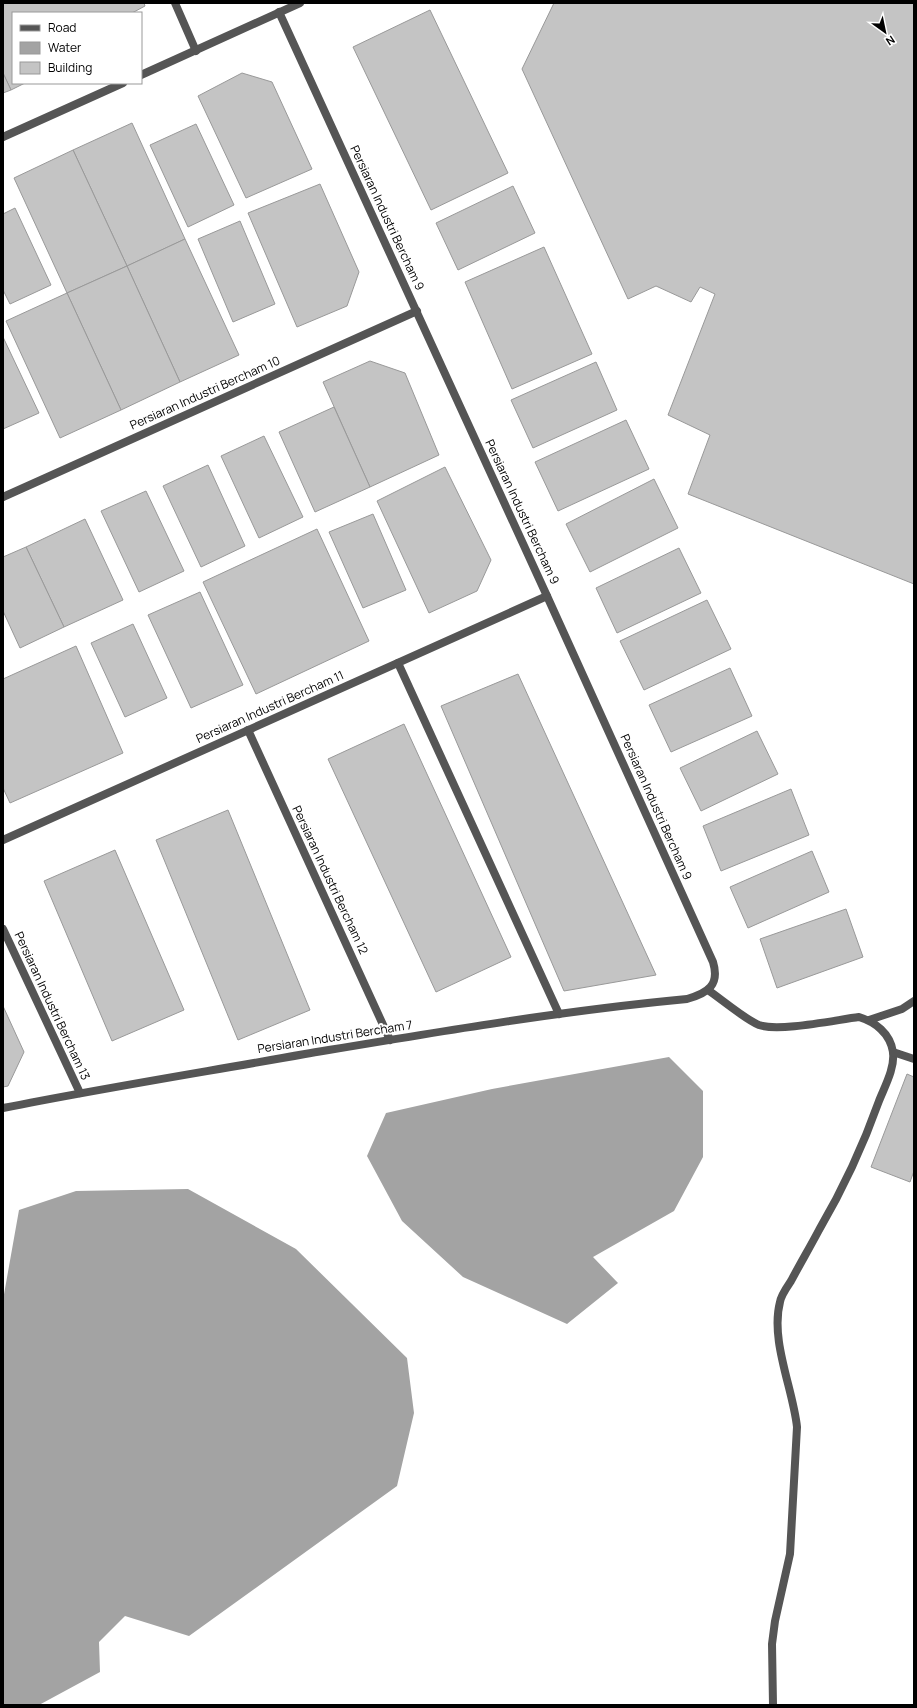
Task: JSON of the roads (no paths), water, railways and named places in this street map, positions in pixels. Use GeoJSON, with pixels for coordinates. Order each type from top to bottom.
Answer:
{"type":"FeatureCollection","features":[{"type":"Feature","properties":{"kind":"street"},"geometry":{"type":"LineString","coordinates":[[174,3],[196,50]]}},
{"type":"Feature","properties":{"kind":"street"},"geometry":{"type":"LineString","coordinates":[[142,75],[300,3]]}},
{"type":"Feature","properties":{"kind":"street","name":"Persiaran Industri Bercham 9"},"geometry":{"type":"LineString","coordinates":[[279,12],[417,311],[713,962],[716,972],[714,981],[708,990]]}},
{"type":"Feature","properties":{"kind":"street"},"geometry":{"type":"LineString","coordinates":[[3,137],[121,84]]}},
{"type":"Feature","properties":{"kind":"street","name":"Persiaran Industri Bercham 10"},"geometry":{"type":"LineString","coordinates":[[3,497],[417,311]]}},
{"type":"Feature","properties":{"kind":"street","name":"Persiaran Industri Bercham 11"},"geometry":{"type":"LineString","coordinates":[[3,840],[547,596]]}},
{"type":"Feature","properties":{"kind":"street"},"geometry":{"type":"LineString","coordinates":[[398,663],[559,1014]]}},
{"type":"Feature","properties":{"kind":"street","name":"Persiaran Industri Bercham 12"},"geometry":{"type":"LineString","coordinates":[[248,730],[390,1040]]}},
{"type":"Feature","properties":{"kind":"street","name":"Persiaran Industri Bercham 13"},"geometry":{"type":"LineString","coordinates":[[3,929],[80,1093]]}},
{"type":"Feature","properties":{"kind":"street"},"geometry":{"type":"LineString","coordinates":[[708,990],[757,1024],[768,1028],[859,1017],[869,1020],[882,1029],[889,1039],[893,1052],[892,1067],[866,1137],[839,1195],[780,1301],[777,1330],[795,1407],[797,1427],[790,1554],[775,1621],[772,1644],[773,1705]]}},
{"type":"Feature","properties":{"kind":"street","name":"Persiaran Industri Bercham 7"},"geometry":{"type":"LineString","coordinates":[[3,1108],[80,1093],[390,1040],[559,1014],[698,996],[708,990]]}},
{"type":"Feature","properties":{"kind":"street"},"geometry":{"type":"LineString","coordinates":[[869,1020],[902,1008],[914,1001]]}},
{"type":"Feature","properties":{"kind":"street"},"geometry":{"type":"LineString","coordinates":[[893,1052],[914,1059]]}},
{"type":"Feature","properties":{"kind":"water"},"geometry":{"type":"Polygon","coordinates":[[[669,1057],[703,1091],[703,1157],[674,1211],[593,1257],[618,1283],[567,1324],[463,1277],[402,1221],[367,1156],[386,1113],[492,1089],[669,1057]]]}},
{"type":"Feature","properties":{"kind":"water"},"geometry":{"type":"Polygon","coordinates":[[[188,1189],[296,1249],[407,1358],[414,1413],[397,1486],[189,1636],[125,1616],[99,1642],[100,1672],[39,1705],[3,1705],[3,1300],[19,1210],[76,1191],[188,1189]]]}}]}
